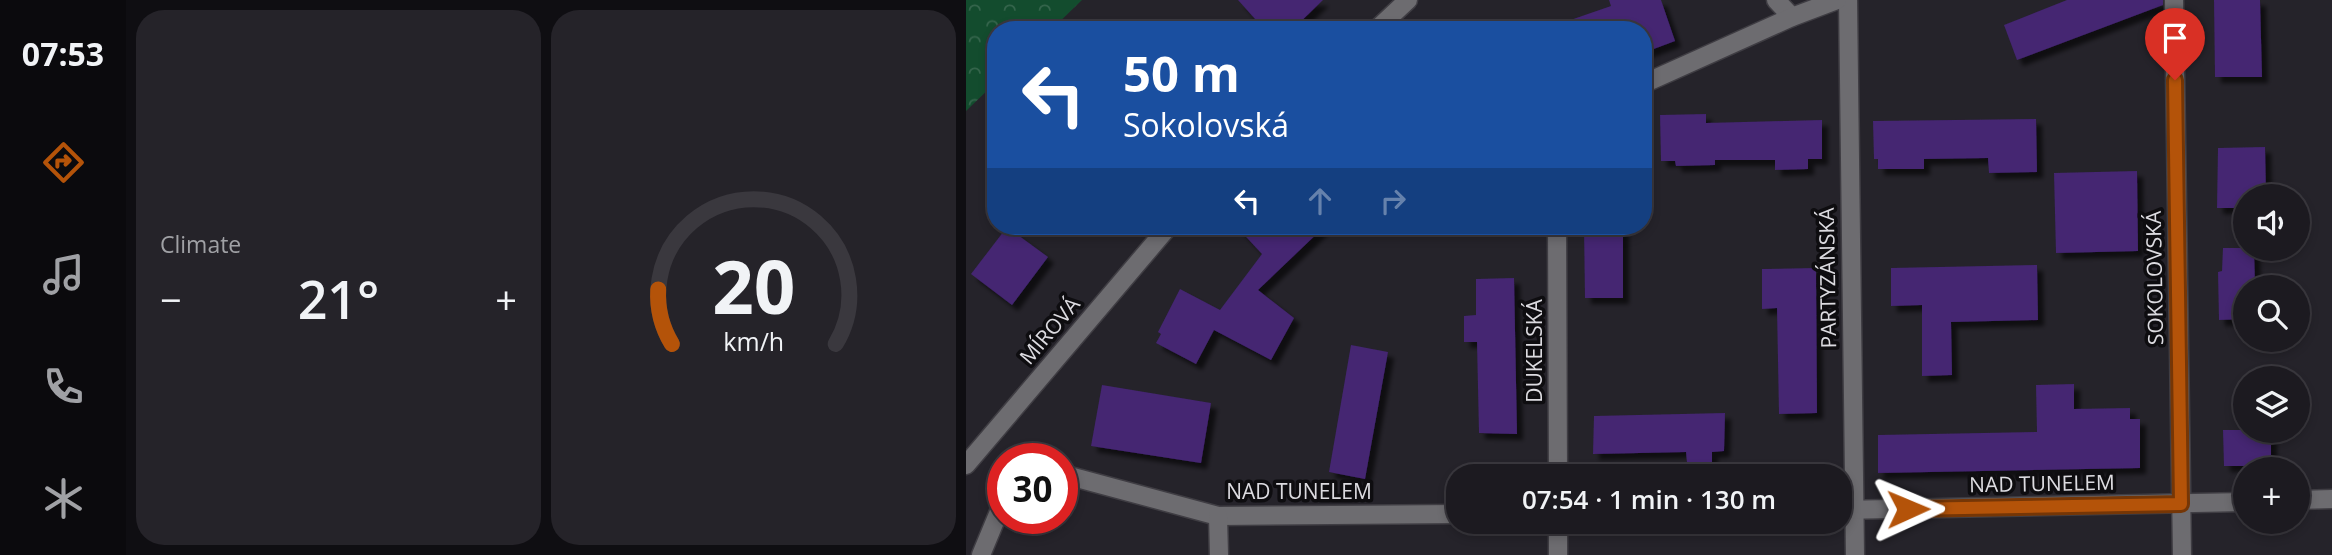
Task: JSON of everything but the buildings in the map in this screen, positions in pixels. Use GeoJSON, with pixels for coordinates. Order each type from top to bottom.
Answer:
{"type":"FeatureCollection","features":[{"type":"Feature","properties":{"kind":"street"},"geometry":{"type":"LineString","coordinates":[[1386,21],[1408,0]]}},
{"type":"Feature","properties":{"kind":"street"},"geometry":{"type":"LineString","coordinates":[[1776,0],[1792,17]]}},
{"type":"Feature","properties":{"kind":"street"},"geometry":{"type":"LineString","coordinates":[[1652,80],[1792,17],[1837,0]]}},
{"type":"Feature","properties":{"kind":"street","name":"PARTYZÁNSKÁ"},"geometry":{"type":"LineString","coordinates":[[1847,464],[1848,0]]}},
{"type":"Feature","properties":{"kind":"street","name":"SOKOLOVSKÁ"},"geometry":{"type":"LineString","coordinates":[[2174,0],[2182,555]]}},
{"type":"Feature","properties":{"kind":"street","name":"MÍROVÁ"},"geometry":{"type":"LineString","coordinates":[[966,465],[1161,235]]}},
{"type":"Feature","properties":{"kind":"street","name":"DUKELSKÁ"},"geometry":{"type":"LineString","coordinates":[[1557,235],[1558,464]]}},
{"type":"Feature","properties":{"kind":"street","name":"NAD TUNELEM"},"geometry":{"type":"LineString","coordinates":[[1078,478],[1218,516],[1446,514]]}},
{"type":"Feature","properties":{"kind":"street"},"geometry":{"type":"LineString","coordinates":[[2310,500],[2332,499]]}},
{"type":"Feature","properties":{"kind":"street","name":"NAD TUNELEM"},"geometry":{"type":"LineString","coordinates":[[1852,510],[2233,502]]}},
{"type":"Feature","properties":{"kind":"street"},"geometry":{"type":"LineString","coordinates":[[1218,516],[1219,555]]}},
{"type":"Feature","properties":{"kind":"street"},"geometry":{"type":"LineString","coordinates":[[981,555],[990,534]]}},
{"type":"Feature","properties":{"kind":"street"},"geometry":{"type":"LineString","coordinates":[[1558,534],[1558,555]]}},
{"type":"Feature","properties":{"kind":"street","name":"PARTYZÁNSKÁ"},"geometry":{"type":"LineString","coordinates":[[1851,534],[1855,555]]}},
{"type":"Feature","properties":{"kind":"green space"},"geometry":{"type":"Polygon","coordinates":[[[966,0],[1082,0],[1060,21],[987,21],[987,91],[966,111],[966,0]]]}},
{"type":"Feature","properties":{"kind":"route"},"geometry":{"type":"LineString","coordinates":[[1908,509],[2181,504],[2175,80]]}}]}
